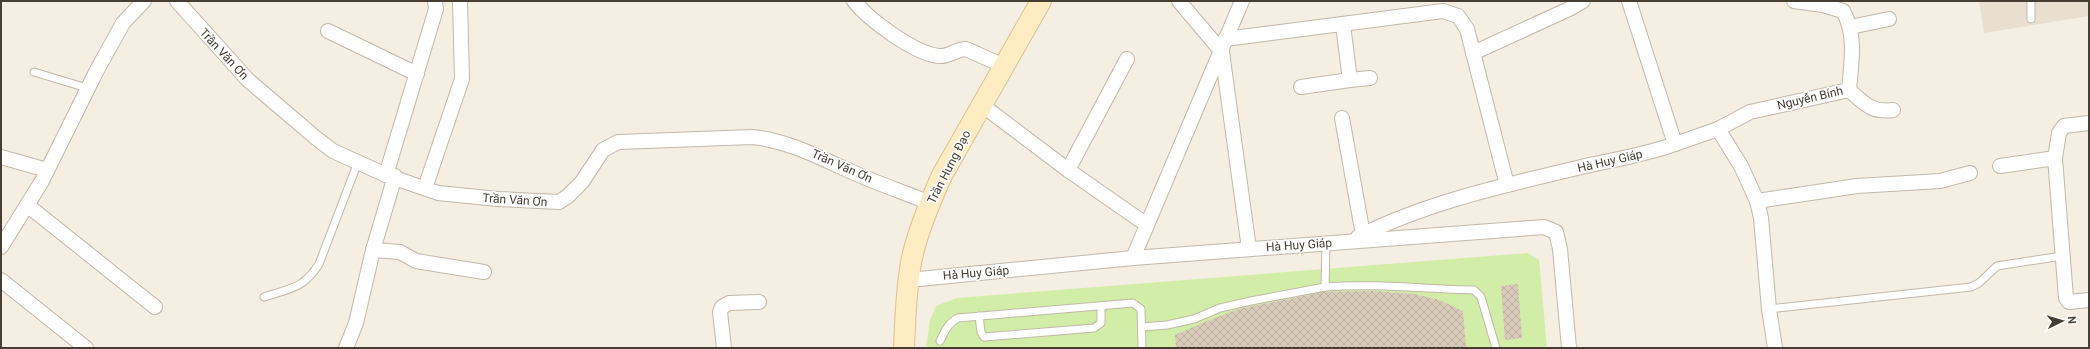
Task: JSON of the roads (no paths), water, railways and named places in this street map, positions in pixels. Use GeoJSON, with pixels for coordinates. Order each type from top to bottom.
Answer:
{"type":"FeatureCollection","features":[{"type":"Feature","properties":{"kind":"main road","name":"Trần Hưng Đạo"},"geometry":{"type":"LineString","coordinates":[[904,348],[911,262],[930,203],[941,176],[1041,1]]}},
{"type":"Feature","properties":{"kind":"street"},"geometry":{"type":"LineString","coordinates":[[1,247],[47,170],[87,88],[122,23],[144,1]]}},
{"type":"Feature","properties":{"kind":"street","name":"Trần Văn Ơn"},"geometry":{"type":"LineString","coordinates":[[177,1],[248,80],[333,151],[438,193],[498,199],[559,202],[568,196],[582,182],[603,150],[618,142],[753,137],[771,139],[801,148],[851,172],[930,203]]}},
{"type":"Feature","properties":{"kind":"street"},"geometry":{"type":"LineString","coordinates":[[346,348],[362,305],[390,175],[436,8],[435,1]]}},
{"type":"Feature","properties":{"kind":"street"},"geometry":{"type":"LineString","coordinates":[[425,188],[462,79],[460,1]]}},
{"type":"Feature","properties":{"kind":"street"},"geometry":{"type":"LineString","coordinates":[[854,1],[860,9],[900,39],[931,55],[947,56],[966,49],[1004,66]]}},
{"type":"Feature","properties":{"kind":"street"},"geometry":{"type":"LineString","coordinates":[[1178,1],[1223,46],[1249,249]]}},
{"type":"Feature","properties":{"kind":"street"},"geometry":{"type":"LineString","coordinates":[[1132,258],[1242,1]]}},
{"type":"Feature","properties":{"kind":"street"},"geometry":{"type":"LineString","coordinates":[[1473,53],[1562,13],[1583,1]]}},
{"type":"Feature","properties":{"kind":"street"},"geometry":{"type":"LineString","coordinates":[[1629,1],[1675,144]]}},
{"type":"Feature","properties":{"kind":"street","name":"Nguyễn Bính"},"geometry":{"type":"LineString","coordinates":[[1675,144],[1718,129],[1750,112],[1849,90],[1852,53],[1850,28],[1843,11],[1823,5],[1794,1]]}},
{"type":"Feature","properties":{"kind":"street"},"geometry":{"type":"LineString","coordinates":[[1223,46],[1343,25],[1443,11],[1458,16],[1467,29],[1507,185]]}},
{"type":"Feature","properties":{"kind":"street"},"geometry":{"type":"LineString","coordinates":[[1850,28],[1889,19]]}},
{"type":"Feature","properties":{"kind":"street"},"geometry":{"type":"LineString","coordinates":[[1343,25],[1350,80]]}},
{"type":"Feature","properties":{"kind":"street"},"geometry":{"type":"LineString","coordinates":[[328,31],[417,74]]}},
{"type":"Feature","properties":{"kind":"street"},"geometry":{"type":"LineString","coordinates":[[1068,170],[1127,59]]}},
{"type":"Feature","properties":{"kind":"street"},"geometry":{"type":"LineString","coordinates":[[1301,87],[1370,78]]}},
{"type":"Feature","properties":{"kind":"street"},"geometry":{"type":"LineString","coordinates":[[1849,90],[1872,108],[1881,111],[1893,110]]}},
{"type":"Feature","properties":{"kind":"street"},"geometry":{"type":"LineString","coordinates":[[982,105],[1068,170],[1147,225]]}},
{"type":"Feature","properties":{"kind":"street"},"geometry":{"type":"LineString","coordinates":[[1342,118],[1357,238],[1528,227],[1544,227],[1556,232],[1560,249],[1569,348]]}},
{"type":"Feature","properties":{"kind":"street"},"geometry":{"type":"LineString","coordinates":[[2089,123],[2064,126],[2059,133],[2055,158],[2066,298],[2070,302],[2089,300]]}},
{"type":"Feature","properties":{"kind":"street"},"geometry":{"type":"LineString","coordinates":[[1718,129],[1741,166],[1757,201],[1761,218],[1769,309],[1775,348]]}},
{"type":"Feature","properties":{"kind":"street","name":"Hà Huy Giáp"},"geometry":{"type":"LineString","coordinates":[[909,280],[1132,258],[1326,243],[1357,238],[1440,205],[1507,185],[1647,153],[1675,144]]}},
{"type":"Feature","properties":{"kind":"street"},"geometry":{"type":"LineString","coordinates":[[1,157],[47,170]]}},
{"type":"Feature","properties":{"kind":"street"},"geometry":{"type":"LineString","coordinates":[[2000,166],[2055,158]]}},
{"type":"Feature","properties":{"kind":"street"},"geometry":{"type":"LineString","coordinates":[[1757,201],[1858,186],[1940,181],[1970,173]]}},
{"type":"Feature","properties":{"kind":"street"},"geometry":{"type":"LineString","coordinates":[[27,205],[155,307]]}},
{"type":"Feature","properties":{"kind":"street"},"geometry":{"type":"LineString","coordinates":[[373,250],[400,252],[416,261],[484,272]]}},
{"type":"Feature","properties":{"kind":"street"},"geometry":{"type":"LineString","coordinates":[[1,280],[86,348]]}},
{"type":"Feature","properties":{"kind":"street"},"geometry":{"type":"LineString","coordinates":[[724,348],[720,312],[722,307],[730,303],[759,302]]}},
{"type":"Feature","properties":{"kind":"lane"},"geometry":{"type":"LineString","coordinates":[[2031,1],[2031,19]]}},
{"type":"Feature","properties":{"kind":"lane"},"geometry":{"type":"LineString","coordinates":[[34,72],[87,88]]}},
{"type":"Feature","properties":{"kind":"lane"},"geometry":{"type":"LineString","coordinates":[[264,297],[300,285],[310,278],[319,264],[358,162]]}},
{"type":"Feature","properties":{"kind":"lane"},"geometry":{"type":"LineString","coordinates":[[1325,287],[1326,243]]}},
{"type":"Feature","properties":{"kind":"lane"},"geometry":{"type":"LineString","coordinates":[[1769,309],[1971,287],[1979,283],[1997,266],[2062,256]]}},
{"type":"Feature","properties":{"kind":"lane"},"geometry":{"type":"LineString","coordinates":[[1142,327],[1167,325],[1194,318],[1220,308],[1325,287],[1358,284],[1474,290],[1481,298],[1496,348]]}},
{"type":"Feature","properties":{"kind":"lane"},"geometry":{"type":"LineString","coordinates":[[940,341],[952,321],[958,318],[1133,303],[1140,309],[1142,348]]}},
{"type":"Feature","properties":{"kind":"lane"},"geometry":{"type":"LineString","coordinates":[[979,316],[981,332],[984,336],[1094,328],[1101,323],[1101,306]]}}]}
